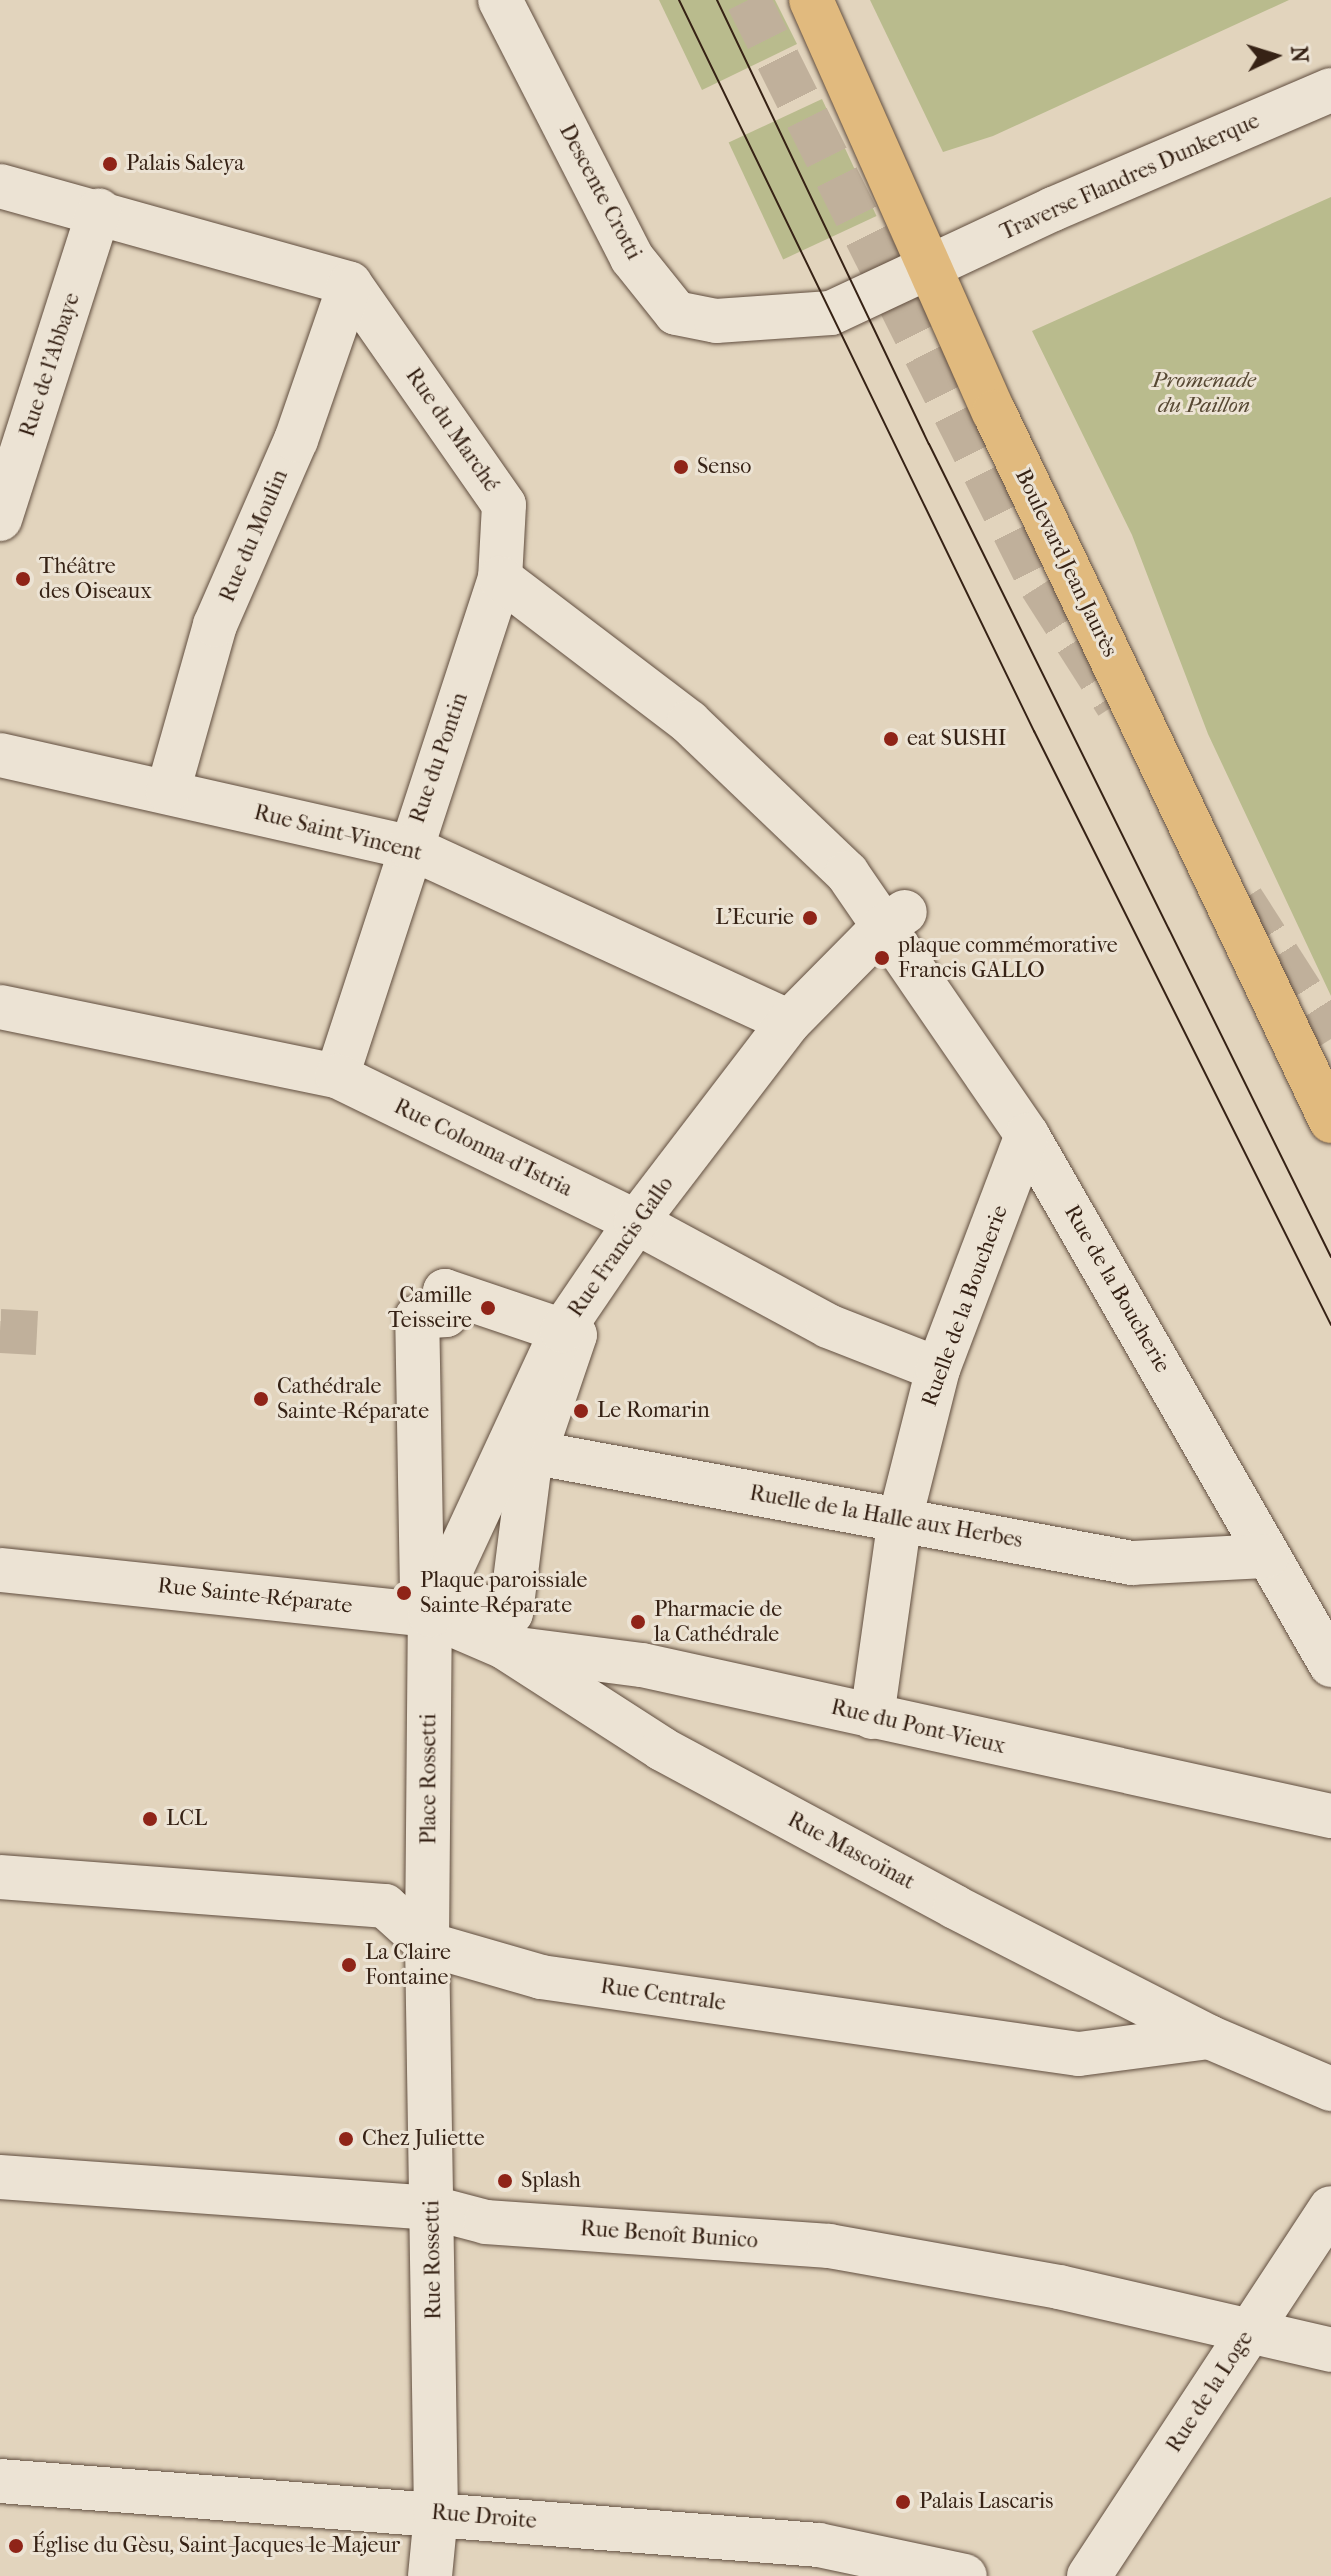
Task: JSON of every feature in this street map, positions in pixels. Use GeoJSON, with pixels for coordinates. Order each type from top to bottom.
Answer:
{"type":"FeatureCollection","features":[{"type":"Feature","properties":{"kind":"main road","name":"Boulevard Jean Jaurès"},"geometry":{"type":"LineString","coordinates":[[811,0],[930,267],[1331,1121]]}},
{"type":"Feature","properties":{"kind":"street","name":"Descente Crotti"},"geometry":{"type":"LineString","coordinates":[[500,0],[632,258],[676,313],[716,321],[831,313],[930,267]]}},
{"type":"Feature","properties":{"kind":"street","name":"Traverse Flandres Dunkerque"},"geometry":{"type":"LineString","coordinates":[[930,267],[1331,90]]}},
{"type":"Feature","properties":{"kind":"street"},"geometry":{"type":"LineString","coordinates":[[0,186],[99,211],[350,284]]}},
{"type":"Feature","properties":{"kind":"street","name":"Rue de l'Abbaye"},"geometry":{"type":"LineString","coordinates":[[0,519],[99,211]]}},
{"type":"Feature","properties":{"kind":"street","name":"Rue du Marché"},"geometry":{"type":"LineString","coordinates":[[350,284],[504,505],[500,578]]}},
{"type":"Feature","properties":{"kind":"street","name":"Rue du Moulin"},"geometry":{"type":"LineString","coordinates":[[168,791],[215,625],[296,440],[350,284]]}},
{"type":"Feature","properties":{"kind":"street"},"geometry":{"type":"LineString","coordinates":[[500,578],[689,722],[894,919]]}},
{"type":"Feature","properties":{"kind":"street","name":"Rue du Pontin"},"geometry":{"type":"LineString","coordinates":[[337,1076],[409,847],[500,578]]}},
{"type":"Feature","properties":{"kind":"street","name":"Rue Saint-Vincent"},"geometry":{"type":"LineString","coordinates":[[0,755],[409,847],[789,1022]]}},
{"type":"Feature","properties":{"kind":"street","name":"Rue Francis Gallo"},"geometry":{"type":"LineString","coordinates":[[434,1606],[521,1451],[562,1331],[636,1222],[789,1022],[894,919]]}},
{"type":"Feature","properties":{"kind":"street","name":"Rue de la Boucherie"},"geometry":{"type":"LineString","coordinates":[[894,919],[1027,1135],[1331,1665]]}},
{"type":"Feature","properties":{"kind":"street","name":"Rue Colonna-d'Istria"},"geometry":{"type":"LineString","coordinates":[[0,1007],[337,1076],[636,1222],[828,1326],[938,1369]]}},
{"type":"Feature","properties":{"kind":"street","name":"Ruelle de la Boucherie"},"geometry":{"type":"LineString","coordinates":[[872,1717],[900,1519],[938,1369],[1027,1135]]}},
{"type":"Feature","properties":{"kind":"street"},"geometry":{"type":"LineString","coordinates":[[521,1451],[529,1470],[511,1613],[434,1606],[422,1593],[417,1317],[446,1315],[445,1291],[562,1331]]}},
{"type":"Feature","properties":{"kind":"street","name":"Ruelle de la Halle aux Herbes"},"geometry":{"type":"LineString","coordinates":[[521,1451],[1132,1563],[1267,1556]]}},
{"type":"Feature","properties":{"kind":"street","name":"Rue Sainte-Réparate"},"geometry":{"type":"LineString","coordinates":[[0,1570],[434,1606],[504,1647]]}},
{"type":"Feature","properties":{"kind":"street","name":"Place Rossetti"},"geometry":{"type":"LineString","coordinates":[[427,1944],[434,1606]]}},
{"type":"Feature","properties":{"kind":"street","name":"Rue du Pont-Vieux"},"geometry":{"type":"LineString","coordinates":[[504,1647],[642,1665],[1331,1816]]}},
{"type":"Feature","properties":{"kind":"street","name":"Rue Mascoïnat"},"geometry":{"type":"LineString","coordinates":[[504,1647],[662,1749],[1209,2037]]}},
{"type":"Feature","properties":{"kind":"street","name":"Rue Centrale"},"geometry":{"type":"LineString","coordinates":[[0,1877],[385,1906],[427,1944],[541,1977],[1079,2054],[1209,2037]]}},
{"type":"Feature","properties":{"kind":"street","name":"Rue Rossetti"},"geometry":{"type":"LineString","coordinates":[[427,1944],[436,2514],[430,2576]]}},
{"type":"Feature","properties":{"kind":"street"},"geometry":{"type":"LineString","coordinates":[[1209,2037],[1331,2089]]}},
{"type":"Feature","properties":{"kind":"street","name":"Rue Benoît Bunico"},"geometry":{"type":"LineString","coordinates":[[0,2177],[433,2208],[486,2222],[829,2246],[1059,2287],[1331,2350]]}},
{"type":"Feature","properties":{"kind":"street","name":"Rue de la Loge"},"geometry":{"type":"LineString","coordinates":[[1089,2576],[1331,2208]]}},
{"type":"Feature","properties":{"kind":"street","name":"Rue Droite"},"geometry":{"type":"LineString","coordinates":[[0,2481],[819,2545],[965,2576]]}},
{"type":"Feature","properties":{"kind":"green space"},"geometry":{"type":"Polygon","coordinates":[[[659,0],[775,0],[797,44],[702,90],[659,0]]]}},
{"type":"Feature","properties":{"kind":"green space"},"geometry":{"type":"Polygon","coordinates":[[[870,0],[1289,0],[993,136],[943,152],[870,0]]]}},
{"type":"Feature","properties":{"kind":"green space"},"geometry":{"type":"Polygon","coordinates":[[[822,99],[877,216],[783,259],[729,143],[822,99]]]}},
{"type":"Feature","properties":{"kind":"green space","name":"Promenade du Paillon"},"geometry":{"type":"Polygon","coordinates":[[[1331,197],[1331,996],[1208,734],[1132,535],[1032,331],[1331,197]]]}},
{"type":"Feature","properties":{"kind":"tunnel"},"geometry":{"type":"LineString","coordinates":[[748,0],[1041,585],[1117,704]]}},
{"type":"Feature","properties":{"kind":"tunnel"},"geometry":{"type":"LineString","coordinates":[[1242,900],[1331,1039]]}},
{"type":"Feature","properties":{"kind":"tunnel"},"geometry":{"type":"LineString","coordinates":[[0,1331],[37,1333]]}},
{"type":"Feature","properties":{"kind":"tram line"},"geometry":{"type":"LineString","coordinates":[[679,0],[1034,731],[1331,1325]]}},
{"type":"Feature","properties":{"kind":"tram line"},"geometry":{"type":"LineString","coordinates":[[717,0],[929,444],[1331,1257]]}},
{"type":"Feature","properties":{"kind":"place","name":"Palais Saleya"},"geometry":{"type":"Point","coordinates":[110,164]}},
{"type":"Feature","properties":{"kind":"place","name":"Senso"},"geometry":{"type":"Point","coordinates":[681,467]}},
{"type":"Feature","properties":{"kind":"place","name":"Théâtre des Oiseaux"},"geometry":{"type":"Point","coordinates":[23,579]}},
{"type":"Feature","properties":{"kind":"place","name":"eat SUSHI"},"geometry":{"type":"Point","coordinates":[891,739]}},
{"type":"Feature","properties":{"kind":"place","name":"L'Ecurie"},"geometry":{"type":"Point","coordinates":[810,918]}},
{"type":"Feature","properties":{"kind":"place","name":"plaque commémorative Francis GALLO"},"geometry":{"type":"Point","coordinates":[882,958]}},
{"type":"Feature","properties":{"kind":"place","name":"Camille Teisseire"},"geometry":{"type":"Point","coordinates":[488,1308]}},
{"type":"Feature","properties":{"kind":"place","name":"Cathédrale Sainte-Réparate"},"geometry":{"type":"Point","coordinates":[261,1399]}},
{"type":"Feature","properties":{"kind":"place","name":"Le Romarin"},"geometry":{"type":"Point","coordinates":[581,1411]}},
{"type":"Feature","properties":{"kind":"place","name":"Plaque paroissiale Sainte-Réparate"},"geometry":{"type":"Point","coordinates":[404,1593]}},
{"type":"Feature","properties":{"kind":"place","name":"Pharmacie de la Cathédrale"},"geometry":{"type":"Point","coordinates":[638,1622]}},
{"type":"Feature","properties":{"kind":"place","name":"LCL"},"geometry":{"type":"Point","coordinates":[150,1819]}},
{"type":"Feature","properties":{"kind":"place","name":"La Claire Fontaine"},"geometry":{"type":"Point","coordinates":[349,1965]}},
{"type":"Feature","properties":{"kind":"place","name":"Chez Juliette"},"geometry":{"type":"Point","coordinates":[346,2139]}},
{"type":"Feature","properties":{"kind":"place","name":"Splash"},"geometry":{"type":"Point","coordinates":[505,2181]}},
{"type":"Feature","properties":{"kind":"place","name":"Palais Lascaris"},"geometry":{"type":"Point","coordinates":[903,2502]}},
{"type":"Feature","properties":{"kind":"place","name":"Église du Gèsu, Saint-Jacques-le-Majeur"},"geometry":{"type":"Point","coordinates":[16,2546]}}]}
